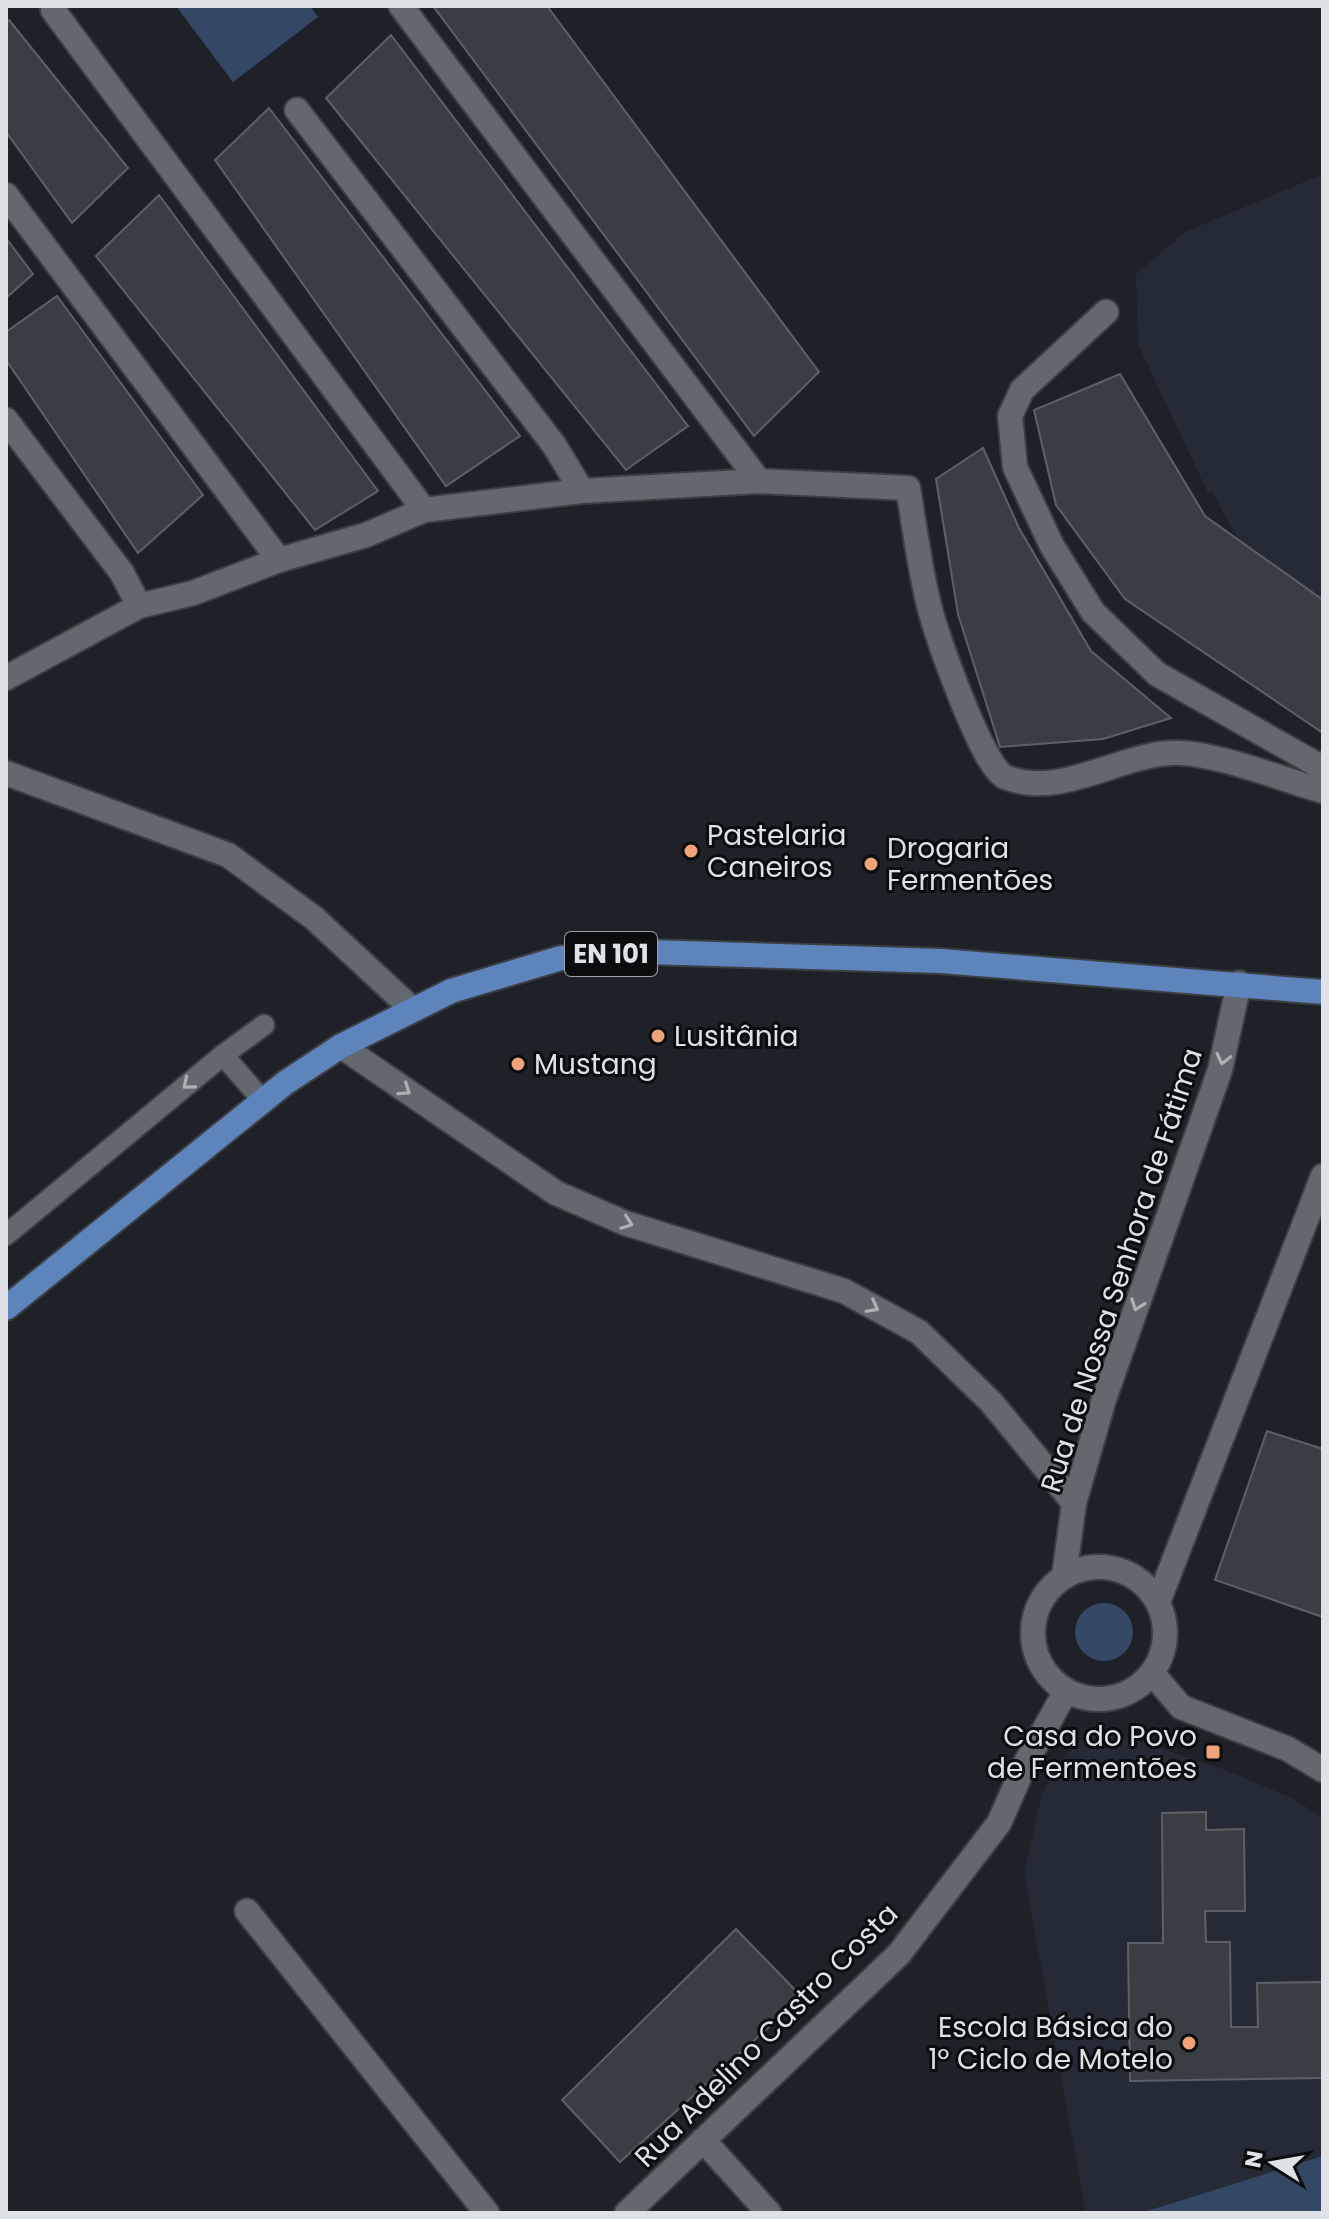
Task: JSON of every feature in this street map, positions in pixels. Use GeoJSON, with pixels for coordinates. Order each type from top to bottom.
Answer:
{"type":"FeatureCollection","features":[{"type":"Feature","properties":{"kind":"main road","name":"EN 101"},"geometry":{"type":"LineString","coordinates":[[6,1308],[263,1101],[341,1046],[451,991],[561,958],[649,952],[941,961],[1323,992]]}},
{"type":"Feature","properties":{"kind":"street"},"geometry":{"type":"LineString","coordinates":[[401,6],[759,481]]}},
{"type":"Feature","properties":{"kind":"street"},"geometry":{"type":"LineString","coordinates":[[53,10],[424,510]]}},
{"type":"Feature","properties":{"kind":"street"},"geometry":{"type":"LineString","coordinates":[[297,110],[554,445],[582,491]]}},
{"type":"Feature","properties":{"kind":"street"},"geometry":{"type":"LineString","coordinates":[[6,195],[279,560]]}},
{"type":"Feature","properties":{"kind":"street"},"geometry":{"type":"LineString","coordinates":[[1106,312],[1022,390],[1010,416],[1015,467],[1021,481],[1052,546],[1093,612],[1157,674],[1323,768]]}},
{"type":"Feature","properties":{"kind":"street"},"geometry":{"type":"LineString","coordinates":[[6,420],[122,573],[139,606]]}},
{"type":"Feature","properties":{"kind":"street"},"geometry":{"type":"LineString","coordinates":[[6,678],[139,606],[193,593],[279,560],[366,535],[424,510],[582,491],[759,481],[908,488],[931,613],[980,744],[1001,775],[1027,784],[1171,752],[1213,760],[1323,791]]}},
{"type":"Feature","properties":{"kind":"street"},"geometry":{"type":"LineString","coordinates":[[6,773],[228,855],[314,918],[412,1009]]}},
{"type":"Feature","properties":{"kind":"street","name":"Rua de Nossa Senhora de Fátima"},"geometry":{"type":"LineString","coordinates":[[1064,1577],[1074,1503],[1104,1399],[1220,1070],[1239,983]]}},
{"type":"Feature","properties":{"kind":"street"},"geometry":{"type":"LineString","coordinates":[[341,1046],[556,1193],[625,1223],[844,1291],[919,1332],[991,1402],[1074,1503]]}},
{"type":"Feature","properties":{"kind":"street"},"geometry":{"type":"LineString","coordinates":[[1158,1602],[1323,1176]]}},
{"type":"Feature","properties":{"kind":"street"},"geometry":{"type":"LineString","coordinates":[[1109,1567],[1131,1574],[1158,1602],[1166,1630],[1163,1653],[1153,1674],[1126,1695],[1103,1700],[1087,1699],[1066,1691],[1045,1673],[1035,1652],[1033,1629],[1045,1594],[1064,1577],[1086,1568],[1109,1567]]}},
{"type":"Feature","properties":{"kind":"street"},"geometry":{"type":"LineString","coordinates":[[1153,1674],[1181,1707],[1288,1749],[1323,1770]]}},
{"type":"Feature","properties":{"kind":"street","name":"Rua Adelino Castro Costa"},"geometry":{"type":"LineString","coordinates":[[627,2213],[899,1954],[999,1823],[1025,1764],[1066,1691]]}},
{"type":"Feature","properties":{"kind":"street"},"geometry":{"type":"LineString","coordinates":[[247,1911],[487,2213]]}},
{"type":"Feature","properties":{"kind":"street"},"geometry":{"type":"LineString","coordinates":[[703,2140],[769,2213]]}},
{"type":"Feature","properties":{"kind":"lane"},"geometry":{"type":"LineString","coordinates":[[6,1235],[223,1055],[264,1025]]}},
{"type":"Feature","properties":{"kind":"lane"},"geometry":{"type":"LineString","coordinates":[[223,1055],[263,1101]]}},
{"type":"Feature","properties":{"kind":"shaded area"},"geometry":{"type":"Polygon","coordinates":[[[176,6],[310,6],[318,17],[233,82],[176,6]]]}},
{"type":"Feature","properties":{"kind":"shaded area"},"geometry":{"type":"Polygon","coordinates":[[[1323,174],[1323,600],[1237,537],[1212,492],[1208,493],[1138,344],[1136,274],[1185,232],[1323,174]]]}},
{"type":"Feature","properties":{"kind":"shaded area"},"geometry":{"type":"Polygon","coordinates":[[[1104,1603],[1124,1612],[1133,1632],[1124,1652],[1104,1661],[1084,1652],[1075,1632],[1084,1612],[1104,1603]]]}},
{"type":"Feature","properties":{"kind":"shaded area","name":"Escola Básica do 1º Ciclo de Motelo"},"geometry":{"type":"Polygon","coordinates":[[[1090,1732],[1126,1737],[1228,1771],[1294,1799],[1323,1818],[1323,2213],[1086,2213],[1024,1873],[1042,1794],[1059,1762],[1090,1732]]]}},
{"type":"Feature","properties":{"kind":"shaded area"},"geometry":{"type":"Polygon","coordinates":[[[1323,2156],[1323,2213],[1141,2213],[1323,2156]]]}},
{"type":"Feature","properties":{"kind":"building"},"geometry":{"type":"Polygon","coordinates":[[[433,6],[547,6],[819,372],[754,436],[433,6]]]}},
{"type":"Feature","properties":{"kind":"building"},"geometry":{"type":"Polygon","coordinates":[[[9,20],[128,168],[72,223],[6,132],[6,22],[9,20]]]}},
{"type":"Feature","properties":{"kind":"building"},"geometry":{"type":"Polygon","coordinates":[[[391,35],[688,426],[626,470],[326,98],[391,35]]]}},
{"type":"Feature","properties":{"kind":"building"},"geometry":{"type":"Polygon","coordinates":[[[269,108],[520,436],[446,486],[215,160],[269,108]]]}},
{"type":"Feature","properties":{"kind":"building"},"geometry":{"type":"Polygon","coordinates":[[[159,195],[378,491],[315,530],[96,256],[159,195]]]}},
{"type":"Feature","properties":{"kind":"building"},"geometry":{"type":"Polygon","coordinates":[[[6,238],[33,274],[6,298],[6,238]]]}},
{"type":"Feature","properties":{"kind":"building"},"geometry":{"type":"Polygon","coordinates":[[[57,296],[203,495],[138,553],[6,360],[6,332],[57,296]]]}},
{"type":"Feature","properties":{"kind":"building"},"geometry":{"type":"Polygon","coordinates":[[[1120,374],[1205,516],[1323,600],[1323,733],[1125,599],[1056,505],[1034,410],[1120,374]]]}},
{"type":"Feature","properties":{"kind":"building"},"geometry":{"type":"Polygon","coordinates":[[[983,448],[1019,528],[1091,651],[1171,718],[1103,739],[1000,747],[958,614],[936,479],[983,448]]]}},
{"type":"Feature","properties":{"kind":"building"},"geometry":{"type":"Polygon","coordinates":[[[1267,1431],[1323,1449],[1323,1617],[1215,1580],[1267,1431]]]}},
{"type":"Feature","properties":{"kind":"building"},"geometry":{"type":"Polygon","coordinates":[[[1206,1812],[1206,1830],[1244,1829],[1245,1911],[1205,1911],[1206,1942],[1230,1942],[1231,2027],[1258,2027],[1257,1983],[1323,1982],[1323,2078],[1130,2081],[1128,1943],[1163,1943],[1162,1813],[1206,1812]]]}},
{"type":"Feature","properties":{"kind":"building"},"geometry":{"type":"Polygon","coordinates":[[[736,1929],[802,1997],[620,2162],[562,2100],[736,1929]]]}},
{"type":"Feature","properties":{"kind":"place","name":"Pastelaria Caneiros"},"geometry":{"type":"Point","coordinates":[691,851]}},
{"type":"Feature","properties":{"kind":"place","name":"Drogaria Fermentões"},"geometry":{"type":"Point","coordinates":[871,864]}},
{"type":"Feature","properties":{"kind":"place","name":"Lusitânia"},"geometry":{"type":"Point","coordinates":[658,1036]}},
{"type":"Feature","properties":{"kind":"place","name":"Mustang"},"geometry":{"type":"Point","coordinates":[518,1064]}},
{"type":"Feature","properties":{"kind":"place","name":"Casa do Povo de Fermentões"},"geometry":{"type":"Point","coordinates":[1213,1752]}},
{"type":"Feature","properties":{"kind":"place","name":"Escola Básica do 1º Ciclo de Motelo"},"geometry":{"type":"Point","coordinates":[1189,2043]}}]}
